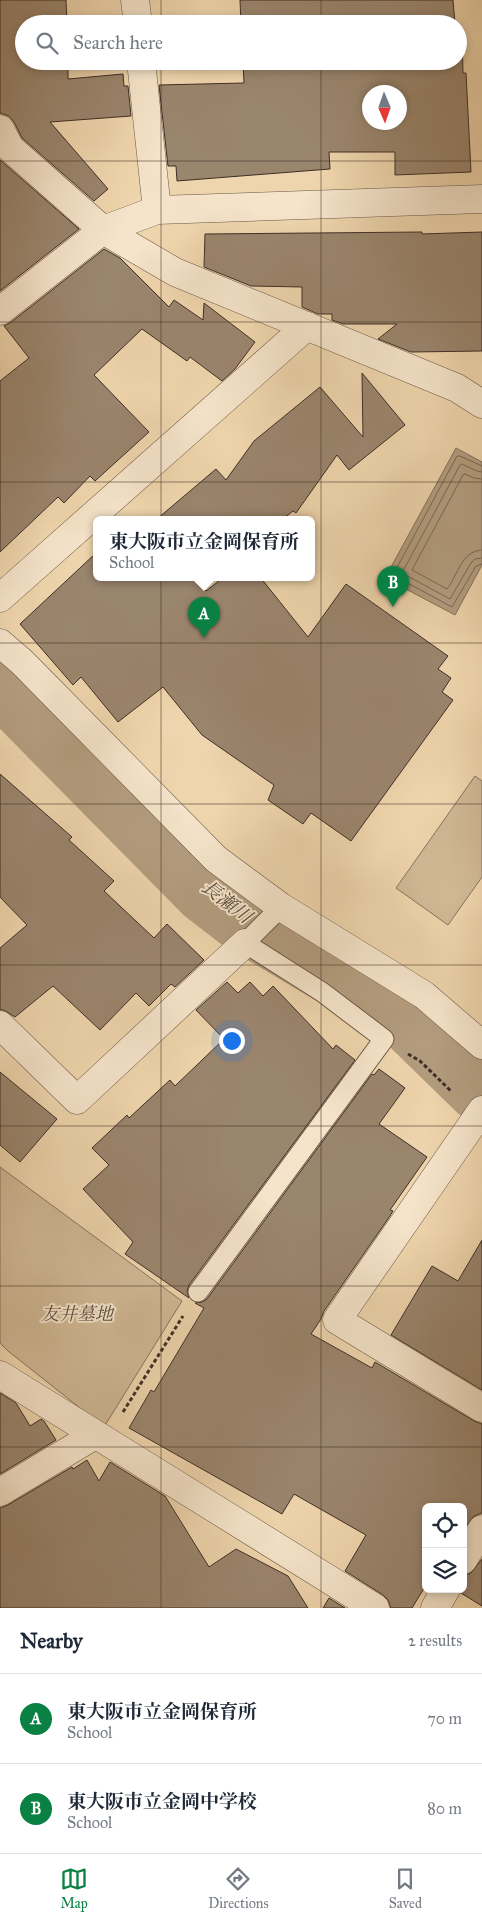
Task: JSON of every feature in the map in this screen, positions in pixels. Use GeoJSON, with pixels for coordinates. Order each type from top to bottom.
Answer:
{"type":"FeatureCollection","features":[{"type":"Feature","properties":{"kind":"street"},"geometry":{"type":"LineString","coordinates":[[135,0],[137,15]]}},
{"type":"Feature","properties":{"kind":"street"},"geometry":{"type":"LineString","coordinates":[[143,70],[157,210]]}},
{"type":"Feature","properties":{"kind":"street"},"geometry":{"type":"LineString","coordinates":[[0,129],[10,148],[103,230],[175,272],[457,388],[482,404]]}},
{"type":"Feature","properties":{"kind":"street"},"geometry":{"type":"LineString","coordinates":[[0,311],[103,230],[157,210],[482,199]]}},
{"type":"Feature","properties":{"kind":"street"},"geometry":{"type":"LineString","coordinates":[[0,598],[307,326]]}},
{"type":"Feature","properties":{"kind":"street"},"geometry":{"type":"LineString","coordinates":[[0,643],[22,662],[216,859],[274,914],[424,995],[482,1045]]}},
{"type":"Feature","properties":{"kind":"street"},"geometry":{"type":"LineString","coordinates":[[0,1024],[78,1100],[249,940]]}},
{"type":"Feature","properties":{"kind":"street"},"geometry":{"type":"LineString","coordinates":[[480,1113],[336,1320],[482,1408]]}},
{"type":"Feature","properties":{"kind":"street"},"geometry":{"type":"LineString","coordinates":[[0,1375],[375,1608]]}},
{"type":"Feature","properties":{"kind":"street"},"geometry":{"type":"LineString","coordinates":[[0,1492],[100,1438]]}},
{"type":"Feature","properties":{"kind":"street"},"geometry":{"type":"LineString","coordinates":[[467,1553],[482,1529]]}},
{"type":"Feature","properties":{"kind":"street"},"geometry":{"type":"LineString","coordinates":[[435,1608],[444,1593]]}},
{"type":"Feature","properties":{"kind":"lane"},"geometry":{"type":"LineString","coordinates":[[198,1292],[384,1039],[249,940],[274,914]]}},
{"type":"Feature","properties":{"kind":"path"},"geometry":{"type":"LineString","coordinates":[[384,1039],[420,1061],[480,1113]]}},
{"type":"Feature","properties":{"kind":"path"},"geometry":{"type":"LineString","coordinates":[[100,1438],[198,1292]]}},
{"type":"Feature","properties":{"kind":"green space"},"geometry":{"type":"Polygon","coordinates":[[[475,776],[482,781],[482,877],[448,925],[396,888],[475,776]]]}},
{"type":"Feature","properties":{"kind":"green space","name":"友井墓地"},"geometry":{"type":"Polygon","coordinates":[[[0,1167],[182,1301],[104,1427],[0,1343],[0,1167]]]}},
{"type":"Feature","properties":{"kind":"water"},"geometry":{"type":"Polygon","coordinates":[[[456,448],[482,462],[482,565],[455,615],[385,578],[456,448]]]}},
{"type":"Feature","properties":{"kind":"building"},"geometry":{"type":"Polygon","coordinates":[[[0,0],[66,0],[67,15],[15,15],[15,70],[68,70],[68,79],[123,74],[124,86],[128,86],[131,116],[50,122],[108,189],[94,201],[22,138],[9,116],[0,113],[0,0]]]}},
{"type":"Feature","properties":{"kind":"building"},"geometry":{"type":"Polygon","coordinates":[[[240,0],[453,0],[454,15],[241,15],[240,0]]]}},
{"type":"Feature","properties":{"kind":"building"},"geometry":{"type":"Polygon","coordinates":[[[243,70],[463,70],[463,73],[466,73],[471,172],[395,175],[395,152],[329,152],[330,169],[177,181],[176,166],[168,166],[159,85],[244,83],[243,70]]]}},
{"type":"Feature","properties":{"kind":"building"},"geometry":{"type":"Polygon","coordinates":[[[0,160],[79,229],[0,291],[0,160]]]}},
{"type":"Feature","properties":{"kind":"building"},"geometry":{"type":"Polygon","coordinates":[[[422,232],[422,234],[482,232],[482,351],[411,352],[378,339],[397,324],[343,324],[332,320],[332,314],[318,314],[302,307],[302,287],[251,286],[204,267],[205,234],[422,232]]]}},
{"type":"Feature","properties":{"kind":"building"},"geometry":{"type":"Polygon","coordinates":[[[104,249],[120,258],[169,307],[174,300],[203,320],[204,303],[255,342],[235,369],[222,381],[190,357],[187,361],[142,329],[94,375],[149,432],[95,481],[90,476],[64,503],[58,497],[0,552],[0,381],[29,358],[4,326],[104,249]]]}},
{"type":"Feature","properties":{"kind":"building"},"geometry":{"type":"Polygon","coordinates":[[[362,373],[405,425],[349,470],[337,455],[296,513],[293,511],[287,516],[161,516],[216,469],[226,480],[254,441],[320,387],[363,437],[362,373]]]}},
{"type":"Feature","properties":{"kind":"building"},"geometry":{"type":"Polygon","coordinates":[[[93,556],[93,581],[196,581],[206,591],[219,581],[263,581],[308,637],[346,584],[448,656],[438,669],[451,678],[442,692],[453,700],[351,841],[311,813],[303,824],[268,800],[274,785],[202,735],[163,687],[118,722],[81,677],[73,685],[20,624],[93,556]]]}},
{"type":"Feature","properties":{"kind":"building"},"geometry":{"type":"Polygon","coordinates":[[[0,774],[72,837],[69,840],[114,881],[104,891],[154,938],[167,924],[204,960],[175,987],[171,984],[149,1006],[136,993],[100,1030],[53,986],[15,1017],[4,1010],[0,1010],[0,948],[27,925],[0,897],[0,774]]]}},
{"type":"Feature","properties":{"kind":"building"},"geometry":{"type":"Polygon","coordinates":[[[227,982],[238,993],[250,982],[263,996],[273,986],[333,1049],[336,1045],[355,1060],[189,1285],[187,1291],[189,1298],[125,1254],[133,1242],[83,1189],[109,1165],[92,1148],[127,1115],[129,1118],[170,1080],[175,1086],[224,1039],[196,1010],[227,982]]]}},
{"type":"Feature","properties":{"kind":"building"},"geometry":{"type":"Polygon","coordinates":[[[379,1069],[405,1088],[379,1124],[427,1157],[390,1210],[393,1211],[324,1311],[311,1334],[372,1368],[375,1362],[482,1424],[482,1513],[474,1516],[467,1525],[467,1503],[422,1503],[422,1592],[412,1608],[391,1608],[388,1600],[383,1595],[345,1571],[366,1535],[294,1494],[282,1514],[129,1428],[151,1390],[154,1392],[204,1308],[195,1303],[207,1299],[372,1074],[374,1075],[379,1069]]]}},
{"type":"Feature","properties":{"kind":"building"},"geometry":{"type":"Polygon","coordinates":[[[0,1072],[57,1119],[20,1162],[0,1145],[0,1072]]]}},
{"type":"Feature","properties":{"kind":"building"},"geometry":{"type":"Polygon","coordinates":[[[482,1240],[482,1390],[391,1335],[432,1266],[458,1281],[482,1240]]]}},
{"type":"Feature","properties":{"kind":"building"},"geometry":{"type":"Polygon","coordinates":[[[0,1393],[16,1403],[30,1426],[41,1419],[44,1421],[56,1440],[0,1474],[0,1393]]]}},
{"type":"Feature","properties":{"kind":"building"},"geometry":{"type":"Polygon","coordinates":[[[87,1460],[99,1481],[110,1462],[165,1496],[209,1567],[236,1549],[288,1576],[308,1608],[0,1608],[0,1508],[87,1460]]]}},
{"type":"Feature","properties":{"kind":"building"},"geometry":{"type":"Polygon","coordinates":[[[482,1559],[482,1606],[461,1593],[467,1593],[467,1574],[471,1573],[482,1559]]]}},
{"type":"Feature","properties":{"kind":"building"},"geometry":{"type":"Polygon","coordinates":[[[329,1598],[345,1608],[323,1608],[329,1598]]]}},
{"type":"Feature","properties":{"kind":"waterway","name":"長瀬川"},"geometry":{"type":"LineString","coordinates":[[0,679],[207,889],[242,916],[405,1013],[482,1088]]}},
{"type":"Feature","properties":{"kind":"place","name":"東大阪市立金岡中学校"},"geometry":{"type":"Point","coordinates":[393,607]}},
{"type":"Feature","properties":{"kind":"place","name":"東大阪市立金岡保育所"},"geometry":{"type":"Point","coordinates":[204,638]}}]}
